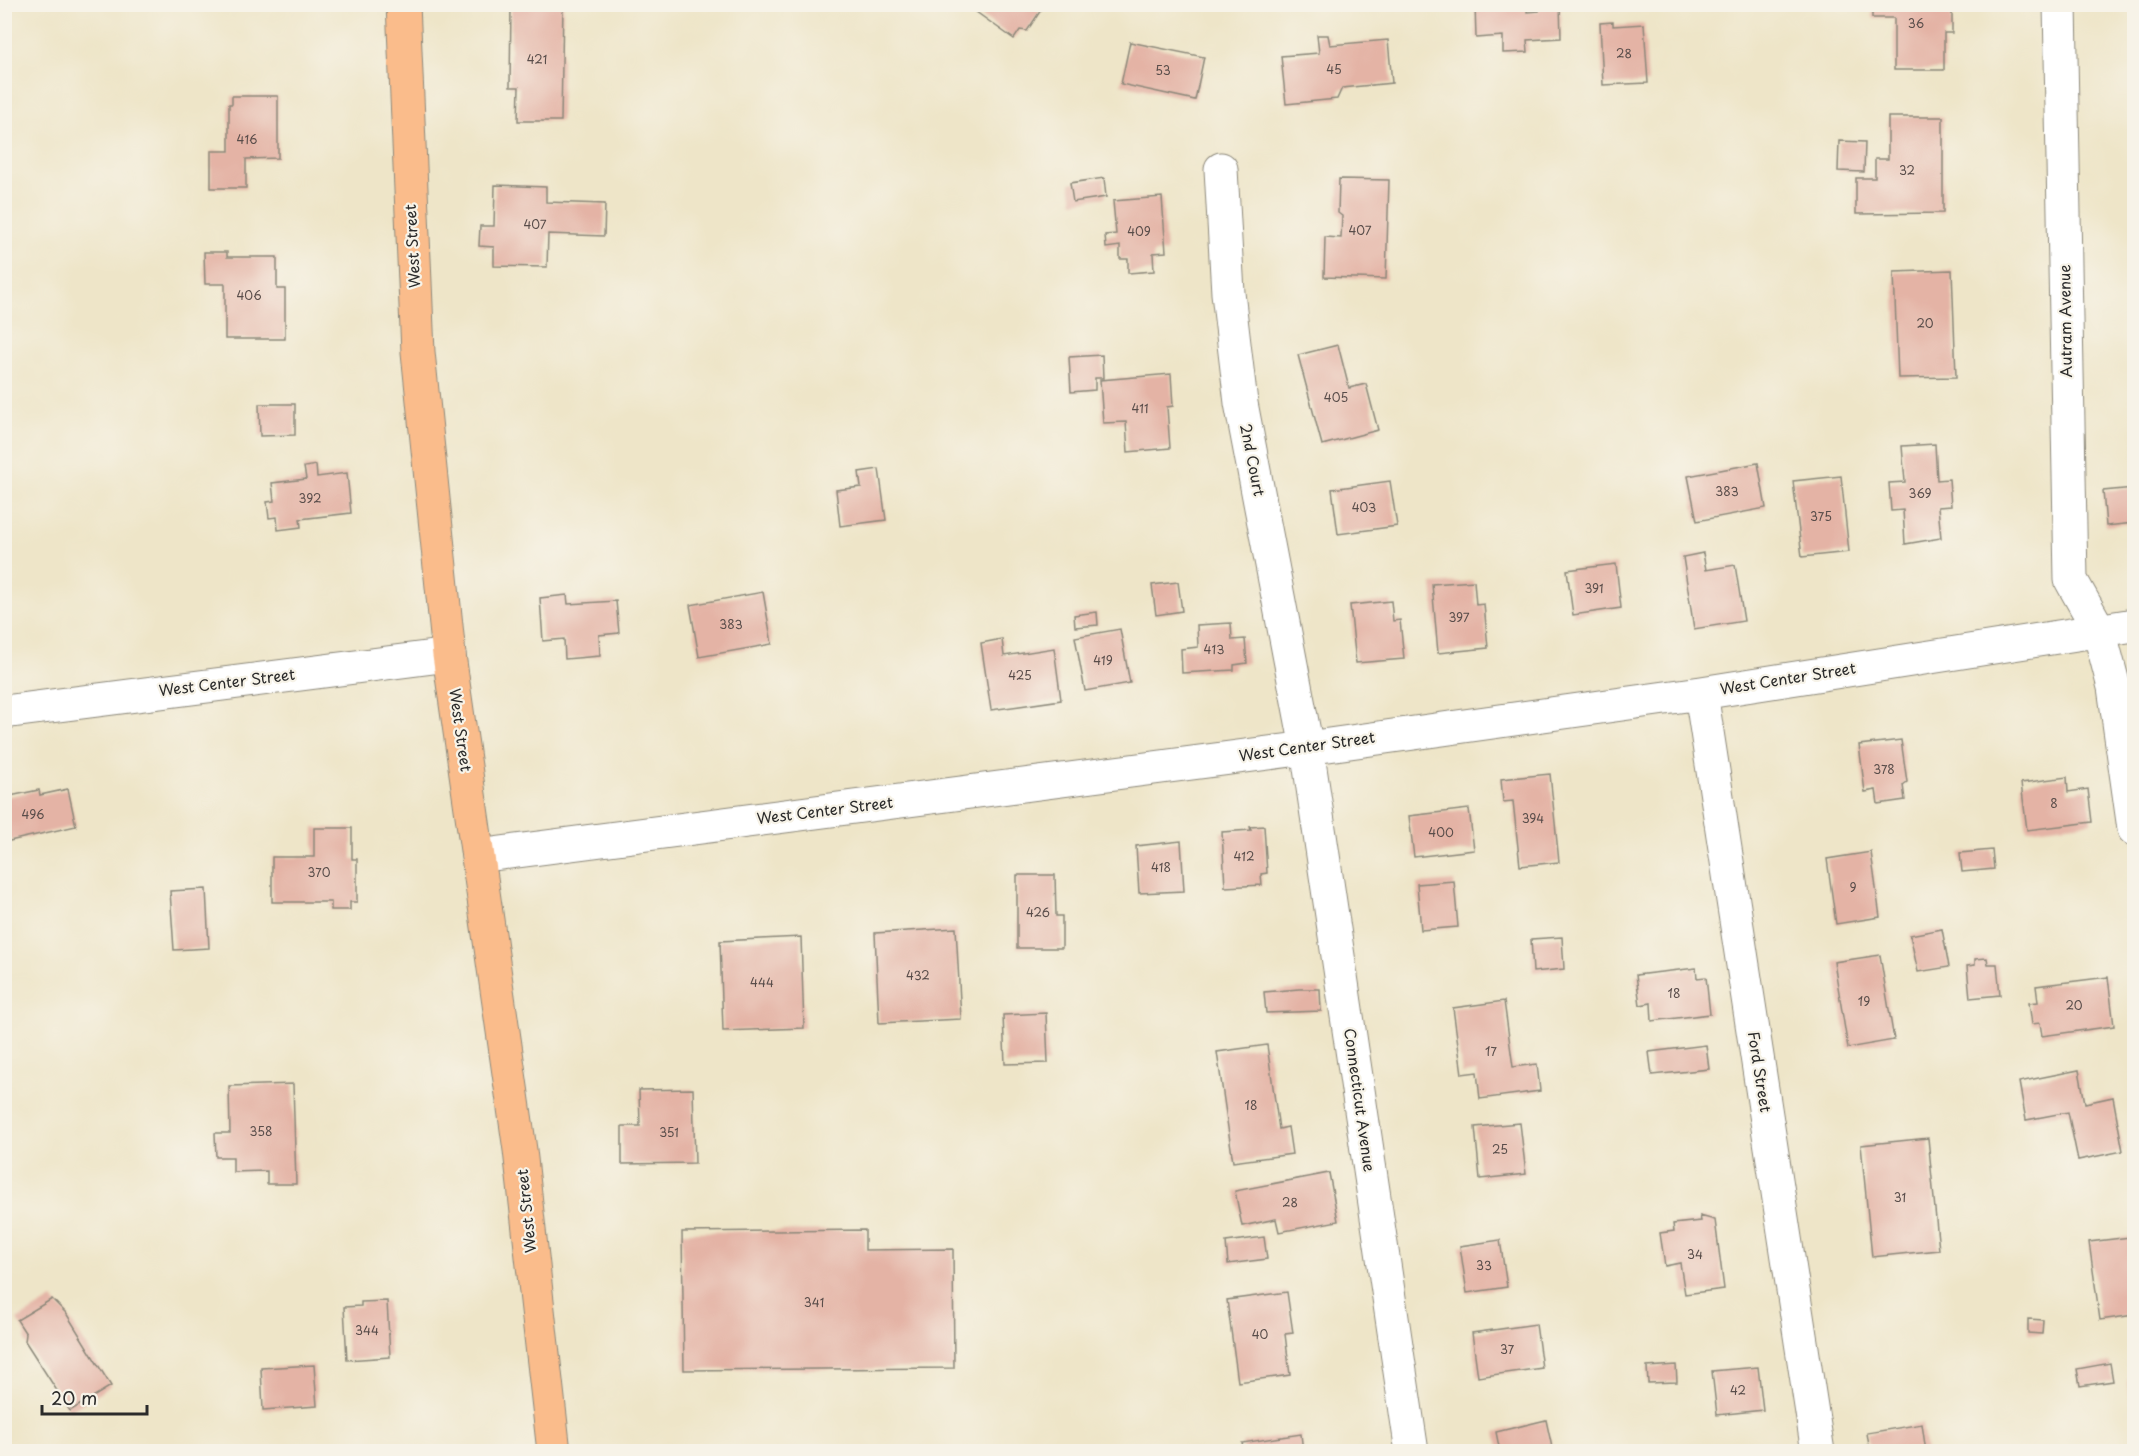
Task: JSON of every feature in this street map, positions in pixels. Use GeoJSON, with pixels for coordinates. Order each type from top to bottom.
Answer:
{"type":"FeatureCollection","features":[{"type":"Feature","properties":{"kind":"main road","name":"West Street"},"geometry":{"type":"LineString","coordinates":[[403,4],[418,352],[449,655],[520,1150],[555,1452]]}},
{"type":"Feature","properties":{"kind":"street","name":"Autram Avenue"},"geometry":{"type":"LineString","coordinates":[[2060,4],[2071,580],[2099,630],[2114,687],[2134,829]]}},
{"type":"Feature","properties":{"kind":"street","name":"2nd Court"},"geometry":{"type":"LineString","coordinates":[[1221,170],[1228,293],[1241,403],[1307,748]]}},
{"type":"Feature","properties":{"kind":"street","name":"West Center Street"},"geometry":{"type":"LineString","coordinates":[[478,856],[1307,748],[1701,693],[2134,625]]}},
{"type":"Feature","properties":{"kind":"street","name":"West Center Street"},"geometry":{"type":"LineString","coordinates":[[4,712],[449,655]]}},
{"type":"Feature","properties":{"kind":"street","name":"Ford Street"},"geometry":{"type":"LineString","coordinates":[[1701,693],[1818,1452]]}},
{"type":"Feature","properties":{"kind":"street","name":"Connecticut Avenue"},"geometry":{"type":"LineString","coordinates":[[1307,748],[1412,1452]]}},
{"type":"Feature","properties":{"kind":"building"},"geometry":{"type":"Polygon","coordinates":[[[511,4],[563,4],[561,121],[518,121],[519,87],[510,87],[511,4]]]}},
{"type":"Feature","properties":{"kind":"building"},"geometry":{"type":"Polygon","coordinates":[[[965,4],[1045,4],[1027,31],[1020,30],[1014,39],[965,4]]]}},
{"type":"Feature","properties":{"kind":"building"},"geometry":{"type":"Polygon","coordinates":[[[1475,4],[1527,4],[1527,12],[1539,11],[1538,4],[1560,4],[1561,38],[1527,40],[1528,52],[1503,53],[1503,36],[1476,38],[1475,4]]]}},
{"type":"Feature","properties":{"kind":"building"},"geometry":{"type":"Polygon","coordinates":[[[1872,4],[1952,4],[1952,33],[1944,33],[1944,70],[1894,70],[1894,18],[1872,18],[1872,4]]]}},
{"type":"Feature","properties":{"kind":"building"},"geometry":{"type":"Polygon","coordinates":[[[1613,22],[1613,26],[1644,24],[1648,83],[1603,85],[1600,23],[1613,22]]]}},
{"type":"Feature","properties":{"kind":"building"},"geometry":{"type":"Polygon","coordinates":[[[1317,35],[1328,35],[1330,45],[1388,40],[1392,83],[1342,88],[1337,99],[1286,104],[1281,56],[1319,53],[1317,35]]]}},
{"type":"Feature","properties":{"kind":"building"},"geometry":{"type":"Polygon","coordinates":[[[1130,42],[1204,57],[1195,100],[1121,84],[1130,42]]]}},
{"type":"Feature","properties":{"kind":"building"},"geometry":{"type":"Polygon","coordinates":[[[232,96],[278,96],[278,158],[246,159],[246,188],[211,188],[211,151],[229,151],[229,104],[232,104],[232,96]]]}},
{"type":"Feature","properties":{"kind":"building"},"geometry":{"type":"Polygon","coordinates":[[[1888,117],[1943,117],[1943,213],[1856,214],[1856,178],[1875,178],[1875,159],[1888,159],[1888,117]]]}},
{"type":"Feature","properties":{"kind":"building"},"geometry":{"type":"Polygon","coordinates":[[[1839,141],[1865,142],[1864,172],[1838,171],[1839,141]]]}},
{"type":"Feature","properties":{"kind":"building"},"geometry":{"type":"Polygon","coordinates":[[[1104,178],[1106,197],[1073,202],[1070,183],[1104,178]]]}},
{"type":"Feature","properties":{"kind":"building"},"geometry":{"type":"Polygon","coordinates":[[[1339,179],[1389,180],[1386,279],[1324,277],[1325,237],[1341,238],[1342,216],[1338,213],[1339,179]]]}},
{"type":"Feature","properties":{"kind":"building"},"geometry":{"type":"Polygon","coordinates":[[[495,185],[546,187],[546,202],[605,204],[604,236],[548,234],[547,267],[494,266],[494,247],[479,246],[480,226],[494,226],[495,185]]]}},
{"type":"Feature","properties":{"kind":"building"},"geometry":{"type":"Polygon","coordinates":[[[1162,197],[1166,252],[1153,253],[1154,271],[1128,273],[1128,259],[1120,259],[1120,246],[1106,248],[1105,235],[1116,234],[1113,201],[1162,197]]]}},
{"type":"Feature","properties":{"kind":"building"},"geometry":{"type":"Polygon","coordinates":[[[204,252],[227,252],[227,257],[277,257],[277,289],[285,289],[285,339],[225,339],[225,284],[205,284],[204,252]]]}},
{"type":"Feature","properties":{"kind":"building"},"geometry":{"type":"Polygon","coordinates":[[[1952,270],[1956,377],[1898,378],[1894,272],[1952,270]]]}},
{"type":"Feature","properties":{"kind":"building"},"geometry":{"type":"Polygon","coordinates":[[[1338,345],[1349,388],[1366,384],[1378,430],[1322,445],[1298,355],[1338,345]]]}},
{"type":"Feature","properties":{"kind":"building"},"geometry":{"type":"Polygon","coordinates":[[[1102,355],[1103,378],[1095,378],[1095,390],[1071,392],[1069,357],[1102,355]]]}},
{"type":"Feature","properties":{"kind":"building"},"geometry":{"type":"Polygon","coordinates":[[[1171,374],[1173,406],[1167,407],[1170,448],[1128,452],[1126,422],[1103,423],[1100,380],[1171,374]]]}},
{"type":"Feature","properties":{"kind":"building"},"geometry":{"type":"Polygon","coordinates":[[[259,404],[295,404],[295,435],[260,436],[259,404]]]}},
{"type":"Feature","properties":{"kind":"building"},"geometry":{"type":"Polygon","coordinates":[[[1935,444],[1937,480],[1949,479],[1951,506],[1938,507],[1941,538],[1905,544],[1903,510],[1891,511],[1889,483],[1905,482],[1902,446],[1935,444]]]}},
{"type":"Feature","properties":{"kind":"building"},"geometry":{"type":"Polygon","coordinates":[[[1758,463],[1766,508],[1697,521],[1688,476],[1758,463]]]}},
{"type":"Feature","properties":{"kind":"building"},"geometry":{"type":"Polygon","coordinates":[[[316,465],[317,477],[347,473],[351,513],[300,519],[301,527],[278,530],[277,517],[269,518],[267,502],[274,501],[272,483],[306,479],[304,467],[316,465]]]}},
{"type":"Feature","properties":{"kind":"building"},"geometry":{"type":"Polygon","coordinates":[[[879,469],[886,520],[840,526],[836,490],[861,487],[859,472],[879,469]]]}},
{"type":"Feature","properties":{"kind":"building"},"geometry":{"type":"Polygon","coordinates":[[[1841,476],[1849,552],[1802,557],[1793,481],[1841,476]]]}},
{"type":"Feature","properties":{"kind":"building"},"geometry":{"type":"Polygon","coordinates":[[[1390,481],[1397,526],[1338,534],[1332,489],[1390,481]]]}},
{"type":"Feature","properties":{"kind":"building"},"geometry":{"type":"Polygon","coordinates":[[[2134,488],[2134,523],[2106,526],[2103,491],[2134,488]]]}},
{"type":"Feature","properties":{"kind":"building"},"geometry":{"type":"Polygon","coordinates":[[[1703,553],[1706,570],[1735,565],[1744,621],[1694,629],[1683,557],[1703,553]]]}},
{"type":"Feature","properties":{"kind":"building"},"geometry":{"type":"Polygon","coordinates":[[[1616,564],[1621,608],[1573,615],[1567,570],[1616,564]]]}},
{"type":"Feature","properties":{"kind":"building"},"geometry":{"type":"Polygon","coordinates":[[[1474,581],[1476,605],[1484,604],[1488,648],[1438,653],[1432,584],[1474,581]]]}},
{"type":"Feature","properties":{"kind":"building"},"geometry":{"type":"Polygon","coordinates":[[[1178,582],[1182,611],[1156,615],[1152,585],[1178,582]]]}},
{"type":"Feature","properties":{"kind":"building"},"geometry":{"type":"Polygon","coordinates":[[[763,592],[772,644],[699,657],[690,605],[763,592]]]}},
{"type":"Feature","properties":{"kind":"building"},"geometry":{"type":"Polygon","coordinates":[[[567,595],[568,604],[616,601],[619,633],[599,635],[600,656],[565,659],[564,639],[543,641],[540,598],[567,595]]]}},
{"type":"Feature","properties":{"kind":"building"},"geometry":{"type":"Polygon","coordinates":[[[1391,601],[1393,621],[1400,620],[1404,659],[1356,663],[1350,605],[1391,601]]]}},
{"type":"Feature","properties":{"kind":"building"},"geometry":{"type":"Polygon","coordinates":[[[1097,612],[1098,625],[1075,627],[1074,615],[1097,612]]]}},
{"type":"Feature","properties":{"kind":"building"},"geometry":{"type":"Polygon","coordinates":[[[1231,623],[1232,640],[1245,639],[1247,663],[1234,665],[1234,670],[1182,673],[1181,649],[1198,647],[1197,625],[1231,623]]]}},
{"type":"Feature","properties":{"kind":"building"},"geometry":{"type":"Polygon","coordinates":[[[1120,629],[1130,683],[1085,691],[1075,637],[1120,629]]]}},
{"type":"Feature","properties":{"kind":"building"},"geometry":{"type":"Polygon","coordinates":[[[1002,639],[1004,656],[1054,648],[1061,700],[991,710],[981,643],[1002,639]]]}},
{"type":"Feature","properties":{"kind":"building"},"geometry":{"type":"Polygon","coordinates":[[[1901,740],[1907,782],[1903,785],[1905,800],[1878,804],[1876,790],[1865,792],[1859,745],[1901,740]]]}},
{"type":"Feature","properties":{"kind":"building"},"geometry":{"type":"Polygon","coordinates":[[[1550,774],[1559,862],[1520,866],[1513,801],[1503,802],[1501,779],[1550,774]]]}},
{"type":"Feature","properties":{"kind":"building"},"geometry":{"type":"Polygon","coordinates":[[[2067,777],[2068,792],[2088,789],[2092,822],[2027,830],[2021,783],[2067,777]]]}},
{"type":"Feature","properties":{"kind":"building"},"geometry":{"type":"Polygon","coordinates":[[[68,789],[76,826],[5,842],[5,797],[39,790],[40,795],[68,789]]]}},
{"type":"Feature","properties":{"kind":"building"},"geometry":{"type":"Polygon","coordinates":[[[1469,809],[1474,850],[1414,857],[1409,816],[1469,809]]]}},
{"type":"Feature","properties":{"kind":"building"},"geometry":{"type":"Polygon","coordinates":[[[1264,826],[1267,873],[1261,874],[1262,885],[1225,887],[1222,832],[1251,830],[1250,827],[1264,826]]]}},
{"type":"Feature","properties":{"kind":"building"},"geometry":{"type":"Polygon","coordinates":[[[314,828],[352,828],[352,859],[357,859],[357,902],[350,902],[350,910],[331,910],[331,902],[272,902],[272,857],[314,857],[314,828]]]}},
{"type":"Feature","properties":{"kind":"building"},"geometry":{"type":"Polygon","coordinates":[[[1181,841],[1184,891],[1139,893],[1136,846],[1181,841]]]}},
{"type":"Feature","properties":{"kind":"building"},"geometry":{"type":"Polygon","coordinates":[[[1992,850],[1994,869],[1962,872],[1960,853],[1992,850]]]}},
{"type":"Feature","properties":{"kind":"building"},"geometry":{"type":"Polygon","coordinates":[[[1871,852],[1880,917],[1836,924],[1827,859],[1871,852]]]}},
{"type":"Feature","properties":{"kind":"building"},"geometry":{"type":"Polygon","coordinates":[[[1017,875],[1055,875],[1056,916],[1062,916],[1062,948],[1017,948],[1017,875]]]}},
{"type":"Feature","properties":{"kind":"building"},"geometry":{"type":"Polygon","coordinates":[[[1454,881],[1458,927],[1421,930],[1417,884],[1454,881]]]}},
{"type":"Feature","properties":{"kind":"building"},"geometry":{"type":"Polygon","coordinates":[[[206,889],[209,948],[174,950],[170,891],[206,889]]]}},
{"type":"Feature","properties":{"kind":"building"},"geometry":{"type":"Polygon","coordinates":[[[956,928],[961,1019],[879,1023],[875,933],[956,928]]]}},
{"type":"Feature","properties":{"kind":"building"},"geometry":{"type":"Polygon","coordinates":[[[1942,929],[1949,967],[1918,972],[1910,935],[1942,929]]]}},
{"type":"Feature","properties":{"kind":"building"},"geometry":{"type":"Polygon","coordinates":[[[801,937],[804,1028],[723,1031],[720,941],[801,937]]]}},
{"type":"Feature","properties":{"kind":"building"},"geometry":{"type":"Polygon","coordinates":[[[1562,937],[1564,969],[1533,972],[1531,939],[1562,937]]]}},
{"type":"Feature","properties":{"kind":"building"},"geometry":{"type":"Polygon","coordinates":[[[1880,955],[1894,1040],[1848,1048],[1834,962],[1880,955]]]}},
{"type":"Feature","properties":{"kind":"building"},"geometry":{"type":"Polygon","coordinates":[[[1987,958],[1988,964],[1997,964],[2000,995],[1970,998],[1967,966],[1975,965],[1975,959],[1987,958]]]}},
{"type":"Feature","properties":{"kind":"building"},"geometry":{"type":"Polygon","coordinates":[[[1696,968],[1697,978],[1706,977],[1710,1014],[1652,1021],[1651,1003],[1640,1005],[1636,975],[1696,968]]]}},
{"type":"Feature","properties":{"kind":"building"},"geometry":{"type":"Polygon","coordinates":[[[2108,977],[2114,1026],[2042,1036],[2040,1023],[2032,1024],[2029,1003],[2038,1002],[2036,986],[2108,977]]]}},
{"type":"Feature","properties":{"kind":"building"},"geometry":{"type":"Polygon","coordinates":[[[1320,989],[1321,1011],[1266,1013],[1264,992],[1320,989]]]}},
{"type":"Feature","properties":{"kind":"building"},"geometry":{"type":"Polygon","coordinates":[[[1504,1001],[1513,1067],[1537,1064],[1540,1091],[1480,1099],[1477,1072],[1462,1074],[1453,1008],[1504,1001]]]}},
{"type":"Feature","properties":{"kind":"building"},"geometry":{"type":"Polygon","coordinates":[[[1046,1013],[1048,1063],[1005,1064],[1003,1015],[1046,1013]]]}},
{"type":"Feature","properties":{"kind":"building"},"geometry":{"type":"Polygon","coordinates":[[[1267,1045],[1279,1129],[1288,1127],[1292,1154],[1233,1162],[1217,1052],[1267,1045]]]}},
{"type":"Feature","properties":{"kind":"building"},"geometry":{"type":"Polygon","coordinates":[[[1706,1045],[1709,1069],[1652,1075],[1649,1052],[1706,1045]]]}},
{"type":"Feature","properties":{"kind":"building"},"geometry":{"type":"Polygon","coordinates":[[[2079,1070],[2085,1103],[2113,1097],[2123,1151],[2078,1160],[2068,1112],[2026,1120],[2019,1082],[2079,1070]]]}},
{"type":"Feature","properties":{"kind":"building"},"geometry":{"type":"Polygon","coordinates":[[[293,1084],[296,1184],[267,1184],[267,1171],[233,1172],[233,1157],[216,1157],[215,1133],[230,1133],[229,1086],[293,1084]]]}},
{"type":"Feature","properties":{"kind":"building"},"geometry":{"type":"Polygon","coordinates":[[[693,1089],[695,1163],[622,1164],[622,1126],[640,1126],[639,1090],[693,1089]]]}},
{"type":"Feature","properties":{"kind":"building"},"geometry":{"type":"Polygon","coordinates":[[[1520,1123],[1526,1174],[1480,1179],[1475,1127],[1520,1123]]]}},
{"type":"Feature","properties":{"kind":"building"},"geometry":{"type":"Polygon","coordinates":[[[1928,1138],[1939,1250],[1872,1257],[1861,1145],[1928,1138]]]}},
{"type":"Feature","properties":{"kind":"building"},"geometry":{"type":"Polygon","coordinates":[[[1329,1173],[1338,1221],[1279,1232],[1276,1219],[1242,1226],[1235,1191],[1329,1173]]]}},
{"type":"Feature","properties":{"kind":"building"},"geometry":{"type":"Polygon","coordinates":[[[1700,1216],[1715,1220],[1724,1289],[1685,1294],[1680,1263],[1665,1266],[1660,1233],[1674,1231],[1673,1224],[1701,1221],[1700,1216]]]}},
{"type":"Feature","properties":{"kind":"building"},"geometry":{"type":"Polygon","coordinates":[[[865,1230],[865,1250],[953,1249],[954,1368],[684,1370],[682,1232],[865,1230]]]}},
{"type":"Feature","properties":{"kind":"building"},"geometry":{"type":"Polygon","coordinates":[[[1264,1237],[1267,1259],[1228,1264],[1226,1242],[1264,1237]]]}},
{"type":"Feature","properties":{"kind":"building"},"geometry":{"type":"Polygon","coordinates":[[[2130,1237],[2134,1271],[2134,1315],[2100,1320],[2089,1242],[2130,1237]]]}},
{"type":"Feature","properties":{"kind":"building"},"geometry":{"type":"Polygon","coordinates":[[[1500,1240],[1507,1287],[1467,1293],[1460,1246],[1500,1240]]]}},
{"type":"Feature","properties":{"kind":"building"},"geometry":{"type":"Polygon","coordinates":[[[1287,1292],[1293,1333],[1285,1334],[1290,1375],[1238,1382],[1227,1300],[1287,1292]]]}},
{"type":"Feature","properties":{"kind":"building"},"geometry":{"type":"Polygon","coordinates":[[[52,1299],[66,1313],[111,1386],[70,1411],[25,1341],[26,1334],[17,1320],[52,1299]]]}},
{"type":"Feature","properties":{"kind":"building"},"geometry":{"type":"Polygon","coordinates":[[[387,1301],[390,1357],[347,1360],[344,1307],[361,1306],[361,1302],[387,1301]]]}},
{"type":"Feature","properties":{"kind":"building"},"geometry":{"type":"Polygon","coordinates":[[[2028,1319],[2043,1320],[2042,1334],[2028,1333],[2028,1319]]]}},
{"type":"Feature","properties":{"kind":"building"},"geometry":{"type":"Polygon","coordinates":[[[1536,1324],[1542,1368],[1478,1377],[1472,1333],[1536,1324]]]}},
{"type":"Feature","properties":{"kind":"building"},"geometry":{"type":"Polygon","coordinates":[[[2110,1363],[2113,1381],[2080,1386],[2077,1369],[2110,1363]]]}},
{"type":"Feature","properties":{"kind":"building"},"geometry":{"type":"Polygon","coordinates":[[[314,1365],[317,1406],[263,1410],[261,1368],[314,1365]]]}},
{"type":"Feature","properties":{"kind":"building"},"geometry":{"type":"Polygon","coordinates":[[[1676,1365],[1677,1382],[1648,1383],[1647,1367],[1676,1365]]]}},
{"type":"Feature","properties":{"kind":"building"},"geometry":{"type":"Polygon","coordinates":[[[1758,1367],[1763,1410],[1717,1415],[1712,1371],[1758,1367]]]}},
{"type":"Feature","properties":{"kind":"building"},"geometry":{"type":"Polygon","coordinates":[[[2134,1377],[2134,1423],[2133,1423],[2128,1378],[2134,1377]]]}},
{"type":"Feature","properties":{"kind":"building"},"geometry":{"type":"Polygon","coordinates":[[[1546,1420],[1553,1452],[1500,1452],[1496,1432],[1546,1420]]]}},
{"type":"Feature","properties":{"kind":"building"},"geometry":{"type":"Polygon","coordinates":[[[1922,1424],[1926,1452],[1870,1452],[1867,1433],[1922,1424]]]}},
{"type":"Feature","properties":{"kind":"building"},"geometry":{"type":"Polygon","coordinates":[[[1301,1434],[1303,1452],[1244,1452],[1242,1443],[1301,1434]]]}}]}
